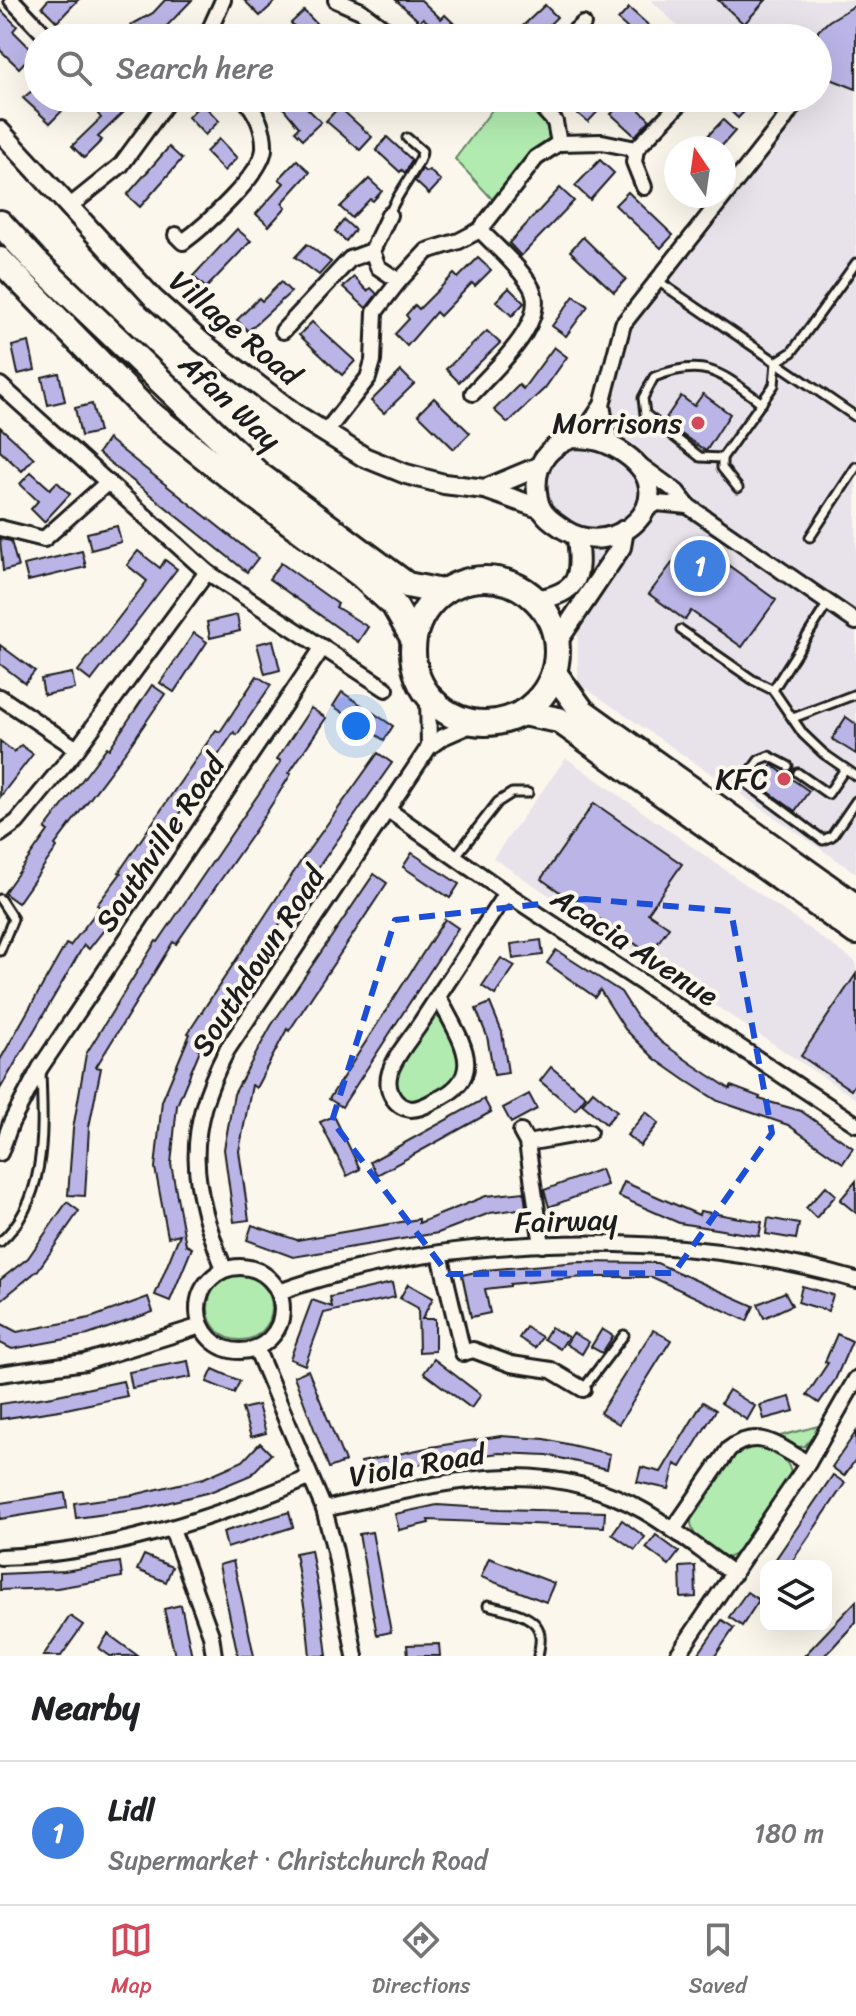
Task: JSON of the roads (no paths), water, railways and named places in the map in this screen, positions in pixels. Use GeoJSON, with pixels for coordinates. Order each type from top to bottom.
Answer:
{"type":"FeatureCollection","features":[{"type":"Feature","properties":{"kind":"main road","name":"Afan Way"},"geometry":{"type":"LineString","coordinates":[[0,223],[35,261],[258,474],[407,585],[442,592]]}},
{"type":"Feature","properties":{"kind":"main road","name":"Afan Way"},"geometry":{"type":"LineString","coordinates":[[0,260],[147,411],[361,575],[394,605],[413,638]]}},
{"type":"Feature","properties":{"kind":"main road"},"geometry":{"type":"LineString","coordinates":[[490,579],[523,589],[536,600],[550,619],[557,642],[554,673],[536,703],[522,713],[492,724],[475,723],[449,715],[428,697],[414,669],[413,638],[423,612],[442,592],[457,584],[490,579]]}},
{"type":"Feature","properties":{"kind":"main road"},"geometry":{"type":"LineString","coordinates":[[554,673],[582,711],[856,907]]}},
{"type":"Feature","properties":{"kind":"main road"},"geometry":{"type":"LineString","coordinates":[[522,713],[559,720],[856,932]]}},
{"type":"Feature","properties":{"kind":"street"},"geometry":{"type":"LineString","coordinates":[[212,24],[223,0]]}},
{"type":"Feature","properties":{"kind":"street"},"geometry":{"type":"LineString","coordinates":[[336,0],[361,11],[378,24]]}},
{"type":"Feature","properties":{"kind":"street"},"geometry":{"type":"LineString","coordinates":[[15,1],[36,24]]}},
{"type":"Feature","properties":{"kind":"street"},"geometry":{"type":"LineString","coordinates":[[69,207],[121,165],[155,112]]}},
{"type":"Feature","properties":{"kind":"street"},"geometry":{"type":"LineString","coordinates":[[176,235],[183,242],[206,225],[259,165],[264,149],[260,120],[254,112]]}},
{"type":"Feature","properties":{"kind":"street"},"geometry":{"type":"LineString","coordinates":[[546,112],[555,122],[559,143]]}},
{"type":"Feature","properties":{"kind":"street"},"geometry":{"type":"LineString","coordinates":[[644,187],[634,162],[636,149],[672,112]]}},
{"type":"Feature","properties":{"kind":"street"},"geometry":{"type":"LineString","coordinates":[[688,506],[657,503],[624,530],[609,537],[577,538],[546,518],[539,508],[535,486],[538,467],[548,451],[573,438],[589,424],[602,405],[623,324],[789,112]]}},
{"type":"Feature","properties":{"kind":"street","name":"Village Road"},"geometry":{"type":"LineString","coordinates":[[0,131],[154,299],[203,343],[297,415],[364,457],[406,474],[444,484],[485,489],[539,508]]}},
{"type":"Feature","properties":{"kind":"street"},"geometry":{"type":"LineString","coordinates":[[325,433],[368,378],[373,361],[375,312],[427,251],[459,241],[480,230],[536,158],[559,143],[602,142],[636,149]]}},
{"type":"Feature","properties":{"kind":"street"},"geometry":{"type":"LineString","coordinates":[[283,331],[350,259],[372,251],[389,215]]}},
{"type":"Feature","properties":{"kind":"street"},"geometry":{"type":"LineString","coordinates":[[473,393],[524,335],[535,315],[532,287],[480,230]]}},
{"type":"Feature","properties":{"kind":"street"},"geometry":{"type":"LineString","coordinates":[[372,251],[378,267],[399,281]]}},
{"type":"Feature","properties":{"kind":"street"},"geometry":{"type":"LineString","coordinates":[[0,385],[207,572],[386,689]]}},
{"type":"Feature","properties":{"kind":"street"},"geometry":{"type":"LineString","coordinates":[[602,405],[613,446]]}},
{"type":"Feature","properties":{"kind":"street"},"geometry":{"type":"LineString","coordinates":[[573,438],[589,438],[613,446],[677,492],[688,506],[856,622]]}},
{"type":"Feature","properties":{"kind":"street"},"geometry":{"type":"LineString","coordinates":[[640,464],[649,490],[646,510]]}},
{"type":"Feature","properties":{"kind":"street","name":"Village Road"},"geometry":{"type":"LineString","coordinates":[[485,489],[538,467]]}},
{"type":"Feature","properties":{"kind":"street"},"geometry":{"type":"LineString","coordinates":[[0,528],[44,539],[108,482]]}},
{"type":"Feature","properties":{"kind":"street"},"geometry":{"type":"LineString","coordinates":[[557,642],[621,547],[624,530]]}},
{"type":"Feature","properties":{"kind":"street"},"geometry":{"type":"LineString","coordinates":[[536,600],[552,597],[573,584],[581,564],[577,538]]}},
{"type":"Feature","properties":{"kind":"street"},"geometry":{"type":"LineString","coordinates":[[0,834],[17,822],[77,749],[207,572]]}},
{"type":"Feature","properties":{"kind":"street","name":"Southville Road"},"geometry":{"type":"LineString","coordinates":[[0,1153],[11,1123],[40,1068],[323,647]]}},
{"type":"Feature","properties":{"kind":"street"},"geometry":{"type":"LineString","coordinates":[[0,697],[77,749]]}},
{"type":"Feature","properties":{"kind":"street"},"geometry":{"type":"LineString","coordinates":[[428,697],[429,747]]}},
{"type":"Feature","properties":{"kind":"street","name":"Southdown Road"},"geometry":{"type":"LineString","coordinates":[[224,1269],[203,1208],[196,1171],[198,1131],[206,1099],[227,1050],[429,747],[475,723]]}},
{"type":"Feature","properties":{"kind":"street","name":"Acacia Avenue"},"geometry":{"type":"LineString","coordinates":[[388,810],[506,893],[856,1124]]}},
{"type":"Feature","properties":{"kind":"street"},"geometry":{"type":"LineString","coordinates":[[438,996],[468,1059],[467,1072],[457,1090],[423,1107],[411,1109],[399,1105],[392,1097],[388,1087],[391,1069],[438,996],[506,893]]}},
{"type":"Feature","properties":{"kind":"street"},"geometry":{"type":"LineString","coordinates":[[542,1245],[524,1138],[589,1132]]}},
{"type":"Feature","properties":{"kind":"street","name":"Fairway"},"geometry":{"type":"LineString","coordinates":[[279,1292],[331,1275],[440,1254],[542,1245],[686,1247],[741,1254],[856,1280]]}},
{"type":"Feature","properties":{"kind":"street"},"geometry":{"type":"LineString","coordinates":[[440,1254],[463,1353],[473,1350],[511,1364],[551,1370],[583,1389]]}},
{"type":"Feature","properties":{"kind":"street"},"geometry":{"type":"LineString","coordinates":[[246,1267],[256,1270],[266,1275],[279,1292],[282,1302],[279,1324],[266,1342],[256,1348],[246,1351],[224,1348],[214,1343],[201,1326],[197,1307],[202,1288],[224,1269],[246,1267]]}},
{"type":"Feature","properties":{"kind":"street"},"geometry":{"type":"LineString","coordinates":[[0,1374],[85,1362],[201,1326]]}},
{"type":"Feature","properties":{"kind":"street"},"geometry":{"type":"LineString","coordinates":[[256,1348],[324,1509],[347,1605],[355,1656]]}},
{"type":"Feature","properties":{"kind":"street"},"geometry":{"type":"LineString","coordinates":[[677,1656],[808,1463],[856,1379]]}},
{"type":"Feature","properties":{"kind":"street"},"geometry":{"type":"LineString","coordinates":[[673,1530],[729,1449],[739,1441],[762,1438],[808,1463]]}},
{"type":"Feature","properties":{"kind":"street","name":"Viola Road"},"geometry":{"type":"LineString","coordinates":[[324,1509],[457,1479],[505,1475],[554,1478],[601,1491],[643,1510],[734,1574]]}},
{"type":"Feature","properties":{"kind":"street"},"geometry":{"type":"LineString","coordinates":[[0,1557],[82,1548],[172,1529],[249,1503],[309,1478]]}},
{"type":"Feature","properties":{"kind":"street"},"geometry":{"type":"LineString","coordinates":[[172,1529],[211,1635],[214,1656]]}},
{"type":"Feature","properties":{"kind":"lane"},"geometry":{"type":"LineString","coordinates":[[389,215],[405,181],[422,157],[420,148],[407,138]]}},
{"type":"Feature","properties":{"kind":"lane"},"geometry":{"type":"LineString","coordinates":[[776,362],[792,352],[856,263]]}},
{"type":"Feature","properties":{"kind":"lane"},"geometry":{"type":"LineString","coordinates":[[658,281],[856,417]]}},
{"type":"Feature","properties":{"kind":"lane"},"geometry":{"type":"LineString","coordinates":[[738,488],[722,468],[722,458],[774,385],[776,362]]}},
{"type":"Feature","properties":{"kind":"lane"},"geometry":{"type":"LineString","coordinates":[[722,458],[700,457],[645,414],[643,398],[654,377],[678,368],[707,369],[728,378],[762,403]]}},
{"type":"Feature","properties":{"kind":"lane"},"geometry":{"type":"LineString","coordinates":[[810,537],[856,467]]}},
{"type":"Feature","properties":{"kind":"lane"},"geometry":{"type":"LineString","coordinates":[[773,690],[828,603]]}},
{"type":"Feature","properties":{"kind":"lane"},"geometry":{"type":"LineString","coordinates":[[681,630],[753,680],[773,690],[803,734],[856,776]]}},
{"type":"Feature","properties":{"kind":"lane"},"geometry":{"type":"LineString","coordinates":[[793,718],[856,694]]}},
{"type":"Feature","properties":{"kind":"lane"},"geometry":{"type":"LineString","coordinates":[[788,766],[769,756],[763,757],[748,775],[749,785],[823,840],[832,836],[856,801]]}},
{"type":"Feature","properties":{"kind":"lane"},"geometry":{"type":"LineString","coordinates":[[798,773],[828,794],[845,769]]}},
{"type":"Feature","properties":{"kind":"lane"},"geometry":{"type":"LineString","coordinates":[[455,857],[498,802],[512,793],[528,793]]}},
{"type":"Feature","properties":{"kind":"lane"},"geometry":{"type":"LineString","coordinates":[[0,899],[13,919],[0,951]]}},
{"type":"Feature","properties":{"kind":"lane"},"geometry":{"type":"LineString","coordinates":[[0,1242],[30,1202],[43,1135],[40,1068]]}},
{"type":"Feature","properties":{"kind":"lane"},"geometry":{"type":"LineString","coordinates":[[583,1389],[624,1335]]}},
{"type":"Feature","properties":{"kind":"lane"},"geometry":{"type":"LineString","coordinates":[[488,1605],[529,1618],[538,1627],[538,1656]]}},
{"type":"Feature","properties":{"kind":"place","name":"Morrisons"},"geometry":{"type":"Point","coordinates":[698,423]}},
{"type":"Feature","properties":{"kind":"place","name":"Lidl"},"geometry":{"type":"Point","coordinates":[700,566]}},
{"type":"Feature","properties":{"kind":"place","name":"KFC"},"geometry":{"type":"Point","coordinates":[784,779]}}]}
